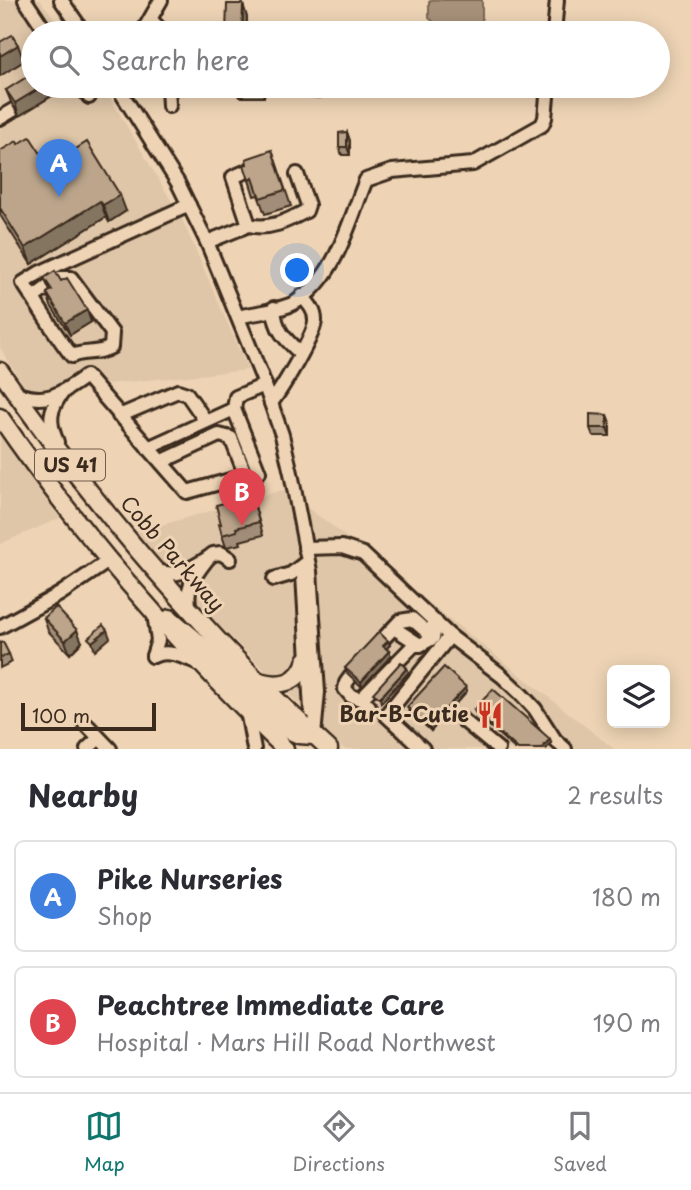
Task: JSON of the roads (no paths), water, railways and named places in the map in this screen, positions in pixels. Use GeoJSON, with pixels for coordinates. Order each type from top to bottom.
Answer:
{"type":"FeatureCollection","features":[{"type":"Feature","properties":{"kind":"main road","name":"Cobb Parkway"},"geometry":{"type":"LineString","coordinates":[[0,371],[64,457],[190,610],[314,742],[329,749]]}},
{"type":"Feature","properties":{"kind":"main road","name":"US 41"},"geometry":{"type":"LineString","coordinates":[[0,417],[5,433],[110,560],[202,665],[281,745]]}},
{"type":"Feature","properties":{"kind":"main road"},"geometry":{"type":"LineString","coordinates":[[150,606],[193,637],[285,729],[314,742]]}},
{"type":"Feature","properties":{"kind":"main road"},"geometry":{"type":"LineString","coordinates":[[259,681],[286,683],[298,676],[306,660]]}},
{"type":"Feature","properties":{"kind":"street"},"geometry":{"type":"LineString","coordinates":[[25,0],[39,21]]}},
{"type":"Feature","properties":{"kind":"street"},"geometry":{"type":"LineString","coordinates":[[61,0],[76,21]]}},
{"type":"Feature","properties":{"kind":"street"},"geometry":{"type":"LineString","coordinates":[[151,20],[161,0]]}},
{"type":"Feature","properties":{"kind":"street"},"geometry":{"type":"LineString","coordinates":[[555,21],[557,0]]}},
{"type":"Feature","properties":{"kind":"street"},"geometry":{"type":"LineString","coordinates":[[124,98],[189,205],[207,242],[265,385],[289,463],[307,567],[318,692],[314,742]]}},
{"type":"Feature","properties":{"kind":"street"},"geometry":{"type":"LineString","coordinates":[[169,98],[169,106]]}},
{"type":"Feature","properties":{"kind":"street"},"geometry":{"type":"LineString","coordinates":[[238,317],[295,302],[322,279],[342,241],[366,180],[392,171],[473,164],[542,125],[547,98]]}},
{"type":"Feature","properties":{"kind":"street"},"geometry":{"type":"LineString","coordinates":[[0,118],[15,109]]}},
{"type":"Feature","properties":{"kind":"street"},"geometry":{"type":"LineString","coordinates":[[249,225],[233,177],[254,168]]}},
{"type":"Feature","properties":{"kind":"street"},"geometry":{"type":"LineString","coordinates":[[207,242],[249,225],[262,228],[284,222],[306,211],[308,205],[297,174]]}},
{"type":"Feature","properties":{"kind":"street"},"geometry":{"type":"LineString","coordinates":[[189,205],[39,273],[23,283],[86,376],[122,414],[187,492],[259,472],[234,409],[236,397],[265,385]]}},
{"type":"Feature","properties":{"kind":"street"},"geometry":{"type":"LineString","coordinates":[[33,298],[60,278],[69,277],[112,333],[111,347],[104,351],[72,356]]}},
{"type":"Feature","properties":{"kind":"street"},"geometry":{"type":"LineString","coordinates":[[271,403],[287,380],[316,324],[314,312],[302,296]]}},
{"type":"Feature","properties":{"kind":"street"},"geometry":{"type":"LineString","coordinates":[[274,308],[277,327],[283,337],[300,353]]}},
{"type":"Feature","properties":{"kind":"street"},"geometry":{"type":"LineString","coordinates":[[15,393],[45,399],[64,392],[86,376]]}},
{"type":"Feature","properties":{"kind":"street"},"geometry":{"type":"LineString","coordinates":[[64,392],[51,410],[50,419],[52,431],[64,457]]}},
{"type":"Feature","properties":{"kind":"street"},"geometry":{"type":"LineString","coordinates":[[122,414],[173,392],[182,392],[187,394],[200,422]]}},
{"type":"Feature","properties":{"kind":"street"},"geometry":{"type":"LineString","coordinates":[[148,448],[200,422],[234,409]]}},
{"type":"Feature","properties":{"kind":"street"},"geometry":{"type":"LineString","coordinates":[[160,462],[219,435],[231,438],[246,476]]}},
{"type":"Feature","properties":{"kind":"street"},"geometry":{"type":"LineString","coordinates":[[303,592],[293,584],[277,579],[307,567],[325,547]]}},
{"type":"Feature","properties":{"kind":"street"},"geometry":{"type":"LineString","coordinates":[[304,548],[342,547],[363,554],[450,636],[521,694],[536,709],[555,740],[565,749]]}},
{"type":"Feature","properties":{"kind":"street"},"geometry":{"type":"LineString","coordinates":[[156,570],[165,574],[178,574],[214,554],[221,553],[230,559]]}},
{"type":"Feature","properties":{"kind":"street"},"geometry":{"type":"LineString","coordinates":[[190,610],[189,587],[208,558]]}},
{"type":"Feature","properties":{"kind":"street"},"geometry":{"type":"LineString","coordinates":[[0,627],[60,594],[110,560]]}},
{"type":"Feature","properties":{"kind":"street"},"geometry":{"type":"LineString","coordinates":[[307,567],[303,592],[314,742]]}},
{"type":"Feature","properties":{"kind":"street"},"geometry":{"type":"LineString","coordinates":[[150,606],[158,640],[153,656],[173,654],[202,665]]}},
{"type":"Feature","properties":{"kind":"street"},"geometry":{"type":"LineString","coordinates":[[383,639],[400,621],[412,619],[427,632],[436,622]]}},
{"type":"Feature","properties":{"kind":"street"},"geometry":{"type":"LineString","coordinates":[[351,676],[345,689],[351,696],[365,702],[414,645],[433,638],[436,622]]}},
{"type":"Feature","properties":{"kind":"street"},"geometry":{"type":"LineString","coordinates":[[394,628],[420,645]]}},
{"type":"Feature","properties":{"kind":"street"},"geometry":{"type":"LineString","coordinates":[[423,749],[386,715],[450,636]]}},
{"type":"Feature","properties":{"kind":"street"},"geometry":{"type":"LineString","coordinates":[[247,711],[254,749]]}},
{"type":"Feature","properties":{"kind":"street"},"geometry":{"type":"LineString","coordinates":[[463,720],[498,749]]}},
{"type":"Feature","properties":{"kind":"street"},"geometry":{"type":"LineString","coordinates":[[83,722],[110,749]]}},
{"type":"Feature","properties":{"kind":"street"},"geometry":{"type":"LineString","coordinates":[[87,749],[99,738]]}},
{"type":"Feature","properties":{"kind":"street"},"geometry":{"type":"LineString","coordinates":[[254,749],[261,741],[281,745]]}},
{"type":"Feature","properties":{"kind":"place","name":"Pike Nurseries"},"geometry":{"type":"Point","coordinates":[59,197]}},
{"type":"Feature","properties":{"kind":"place","name":"Peachtree Immediate Care"},"geometry":{"type":"Point","coordinates":[242,526]}},
{"type":"Feature","properties":{"kind":"place","name":"Bar-B-Cutie"},"geometry":{"type":"Point","coordinates":[490,715]}}]}
